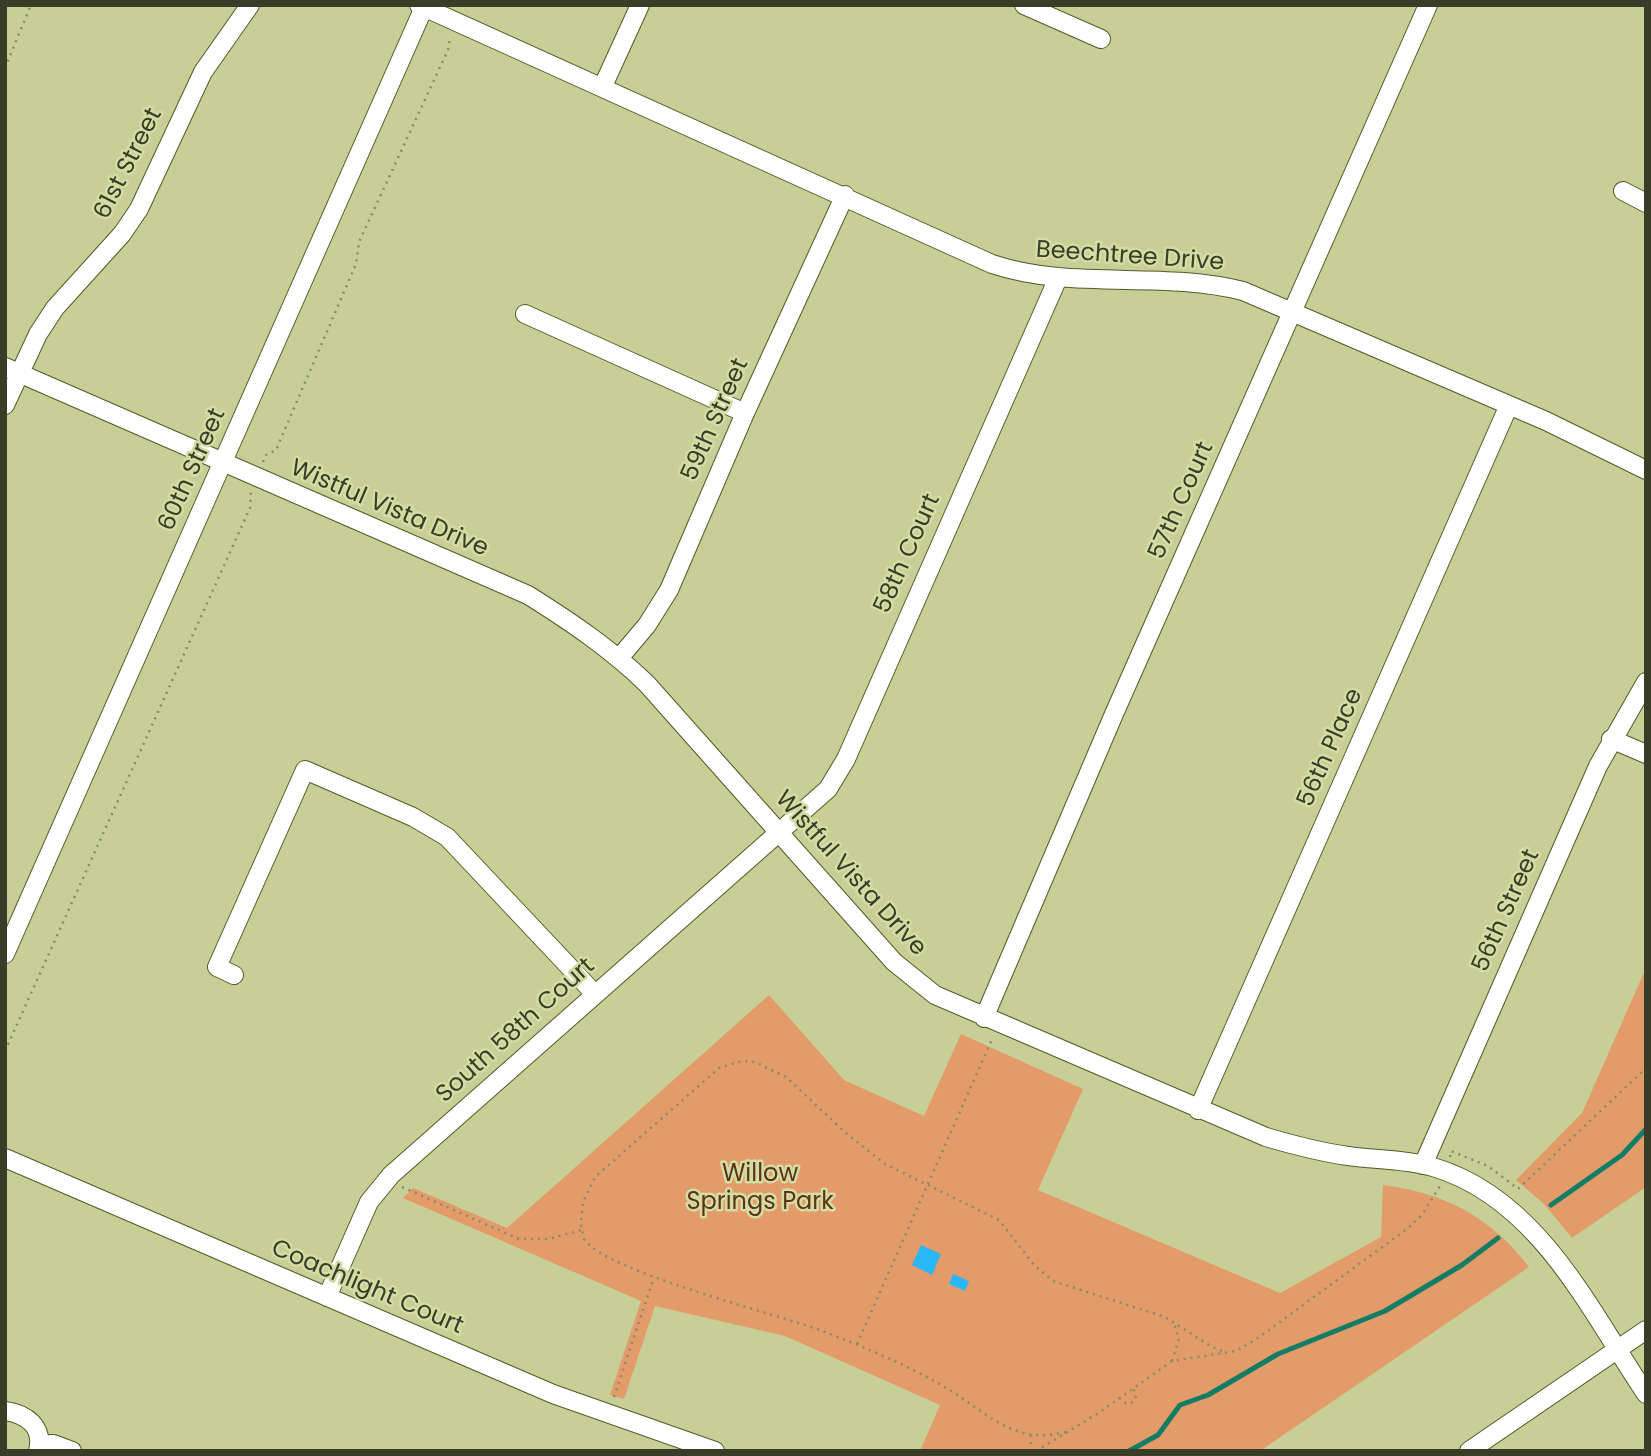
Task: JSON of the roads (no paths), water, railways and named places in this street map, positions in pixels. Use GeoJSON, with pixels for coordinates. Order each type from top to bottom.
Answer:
{"type":"FeatureCollection","features":[{"type":"Feature","properties":{"kind":"street","name":"61st Street"},"geometry":{"type":"LineString","coordinates":[[5,405],[12,370],[55,308],[122,234],[139,209],[202,72],[250,5]]}},
{"type":"Feature","properties":{"kind":"street"},"geometry":{"type":"LineString","coordinates":[[603,86],[640,5]]}},
{"type":"Feature","properties":{"kind":"street"},"geometry":{"type":"LineString","coordinates":[[1024,5],[1101,39]]}},
{"type":"Feature","properties":{"kind":"street","name":"57th Court"},"geometry":{"type":"LineString","coordinates":[[992,1021],[1292,311],[1428,5]]}},
{"type":"Feature","properties":{"kind":"street","name":"Beechtree Drive"},"geometry":{"type":"LineString","coordinates":[[423,6],[845,195],[992,264],[1017,272],[1058,278],[1217,285],[1251,294],[1509,405],[1646,470]]}},
{"type":"Feature","properties":{"kind":"street","name":"60th Street"},"geometry":{"type":"LineString","coordinates":[[5,954],[423,6]]}},
{"type":"Feature","properties":{"kind":"street"},"geometry":{"type":"LineString","coordinates":[[1623,191],[1646,203]]}},
{"type":"Feature","properties":{"kind":"street","name":"59th Street"},"geometry":{"type":"LineString","coordinates":[[620,657],[647,625],[669,590],[745,413],[845,195]]}},
{"type":"Feature","properties":{"kind":"street","name":"58th Court"},"geometry":{"type":"LineString","coordinates":[[779,834],[828,789],[840,770],[1058,278]]}},
{"type":"Feature","properties":{"kind":"street"},"geometry":{"type":"LineString","coordinates":[[524,314],[745,413]]}},
{"type":"Feature","properties":{"kind":"street","name":"Wistful Vista Drive"},"geometry":{"type":"LineString","coordinates":[[12,370],[528,595],[620,657],[913,980],[935,995],[1266,1137],[1307,1149],[1423,1165],[1461,1177],[1488,1192],[1519,1216],[1550,1252],[1646,1394]]}},
{"type":"Feature","properties":{"kind":"street","name":"56th Place"},"geometry":{"type":"LineString","coordinates":[[1198,1110],[1509,405]]}},
{"type":"Feature","properties":{"kind":"street","name":"56th Street"},"geometry":{"type":"LineString","coordinates":[[1423,1165],[1611,739],[1646,682]]}},
{"type":"Feature","properties":{"kind":"street"},"geometry":{"type":"LineString","coordinates":[[1611,739],[1646,754]]}},
{"type":"Feature","properties":{"kind":"street"},"geometry":{"type":"LineString","coordinates":[[234,975],[217,967],[305,770],[413,817],[447,837],[594,993]]}},
{"type":"Feature","properties":{"kind":"street","name":"South 58th Court"},"geometry":{"type":"LineString","coordinates":[[327,1297],[369,1202],[391,1175],[594,993],[779,834]]}},
{"type":"Feature","properties":{"kind":"street","name":"Coachlight Court"},"geometry":{"type":"LineString","coordinates":[[5,1158],[593,1411],[715,1451]]}},
{"type":"Feature","properties":{"kind":"street"},"geometry":{"type":"LineString","coordinates":[[1469,1451],[1646,1330]]}},
{"type":"Feature","properties":{"kind":"street"},"geometry":{"type":"LineString","coordinates":[[5,1411],[20,1413],[29,1419],[36,1427],[39,1448],[53,1444],[72,1451]]}},
{"type":"Feature","properties":{"kind":"waterway"},"geometry":{"type":"LineString","coordinates":[[1551,1205],[1622,1155],[1646,1129]]}},
{"type":"Feature","properties":{"kind":"waterway"},"geometry":{"type":"LineString","coordinates":[[1129,1451],[1158,1435],[1180,1405],[1208,1395],[1278,1354],[1385,1311],[1462,1265],[1498,1238]]}},
{"type":"Feature","properties":{"kind":"park label","name":"Willow Springs Park"},"geometry":{"type":"Point","coordinates":[760,1189]}}]}
